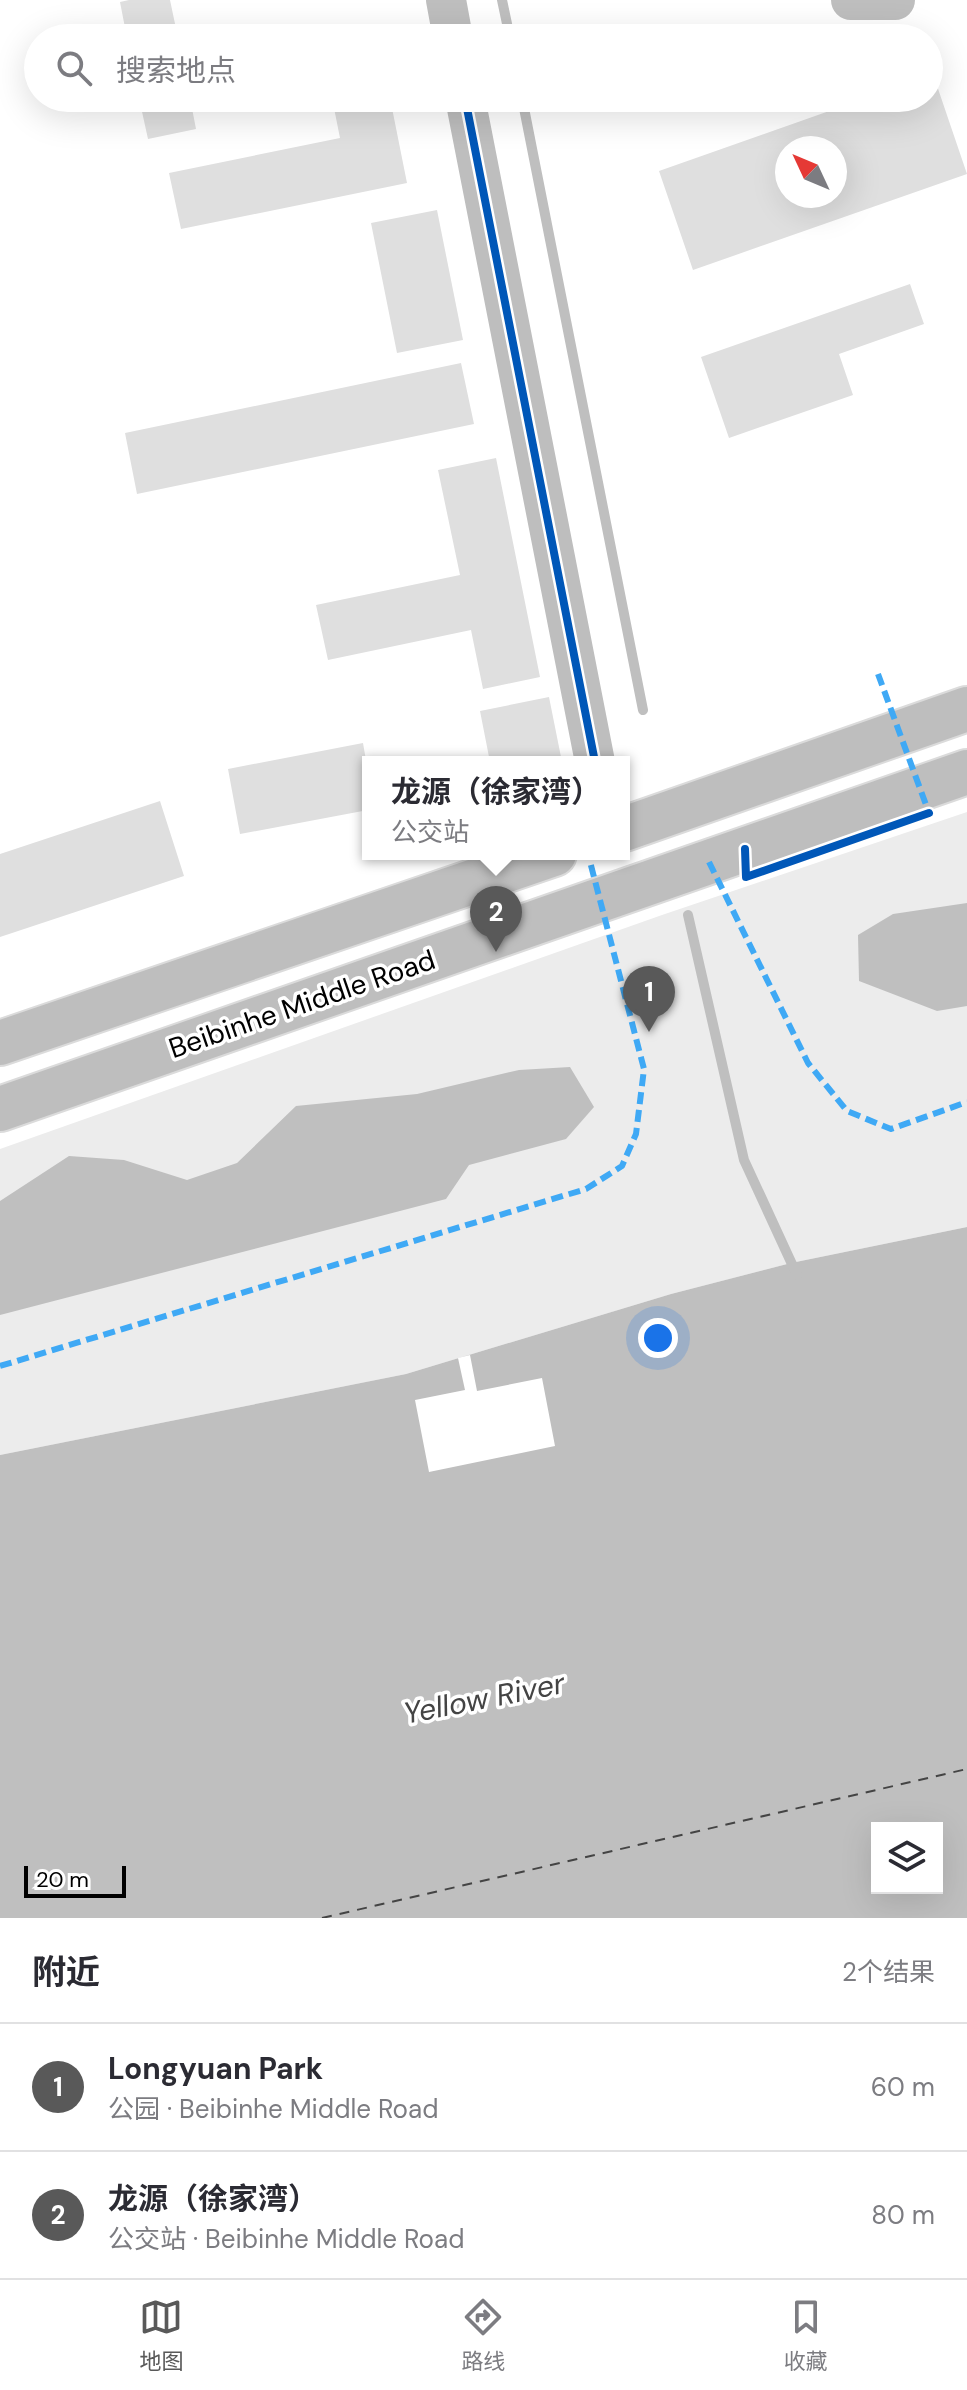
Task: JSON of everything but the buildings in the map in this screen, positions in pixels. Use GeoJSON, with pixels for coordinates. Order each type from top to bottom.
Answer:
{"type":"FeatureCollection","features":[{"type":"Feature","properties":{"kind":"main road"},"geometry":{"type":"LineString","coordinates":[[630,827],[967,709]]}},
{"type":"Feature","properties":{"kind":"main road","name":"Beibinhe Middle Road"},"geometry":{"type":"LineString","coordinates":[[0,1109],[967,772]]}},
{"type":"Feature","properties":{"kind":"main road"},"geometry":{"type":"LineString","coordinates":[[0,1043],[536,860]]}},
{"type":"Feature","properties":{"kind":"street"},"geometry":{"type":"LineString","coordinates":[[446,0],[450,24]]}},
{"type":"Feature","properties":{"kind":"street"},"geometry":{"type":"LineString","coordinates":[[851,0],[895,0]]}},
{"type":"Feature","properties":{"kind":"street"},"geometry":{"type":"LineString","coordinates":[[468,112],[594,756]]}},
{"type":"Feature","properties":{"kind":"shaded area"},"geometry":{"type":"Polygon","coordinates":[[[967,812],[967,1227],[791,1263],[671,1294],[406,1374],[0,1455],[0,1149],[662,915],[967,812]]]}},
{"type":"Feature","properties":{"kind":"water"},"geometry":{"type":"Polygon","coordinates":[[[967,903],[967,1006],[937,1011],[859,981],[858,935],[893,914],[967,903]]]}},
{"type":"Feature","properties":{"kind":"water"},"geometry":{"type":"Polygon","coordinates":[[[570,1067],[594,1107],[566,1139],[469,1165],[446,1199],[0,1315],[0,1201],[69,1156],[124,1160],[187,1180],[237,1163],[296,1106],[417,1094],[519,1070],[570,1067]]]}},
{"type":"Feature","properties":{"kind":"water","name":"Yellow River"},"geometry":{"type":"Polygon","coordinates":[[[967,1227],[967,1918],[0,1918],[0,1455],[406,1374],[671,1294],[791,1263],[967,1227]]]}},
{"type":"Feature","properties":{"kind":"pier"},"geometry":{"type":"Polygon","coordinates":[[[470,1355],[477,1391],[542,1378],[555,1446],[429,1472],[415,1400],[465,1390],[458,1358],[470,1355]]]}},
{"type":"Feature","properties":{"kind":"waterway"},"geometry":{"type":"LineString","coordinates":[[502,0],[507,24]]}},
{"type":"Feature","properties":{"kind":"waterway"},"geometry":{"type":"LineString","coordinates":[[525,112],[643,710]]}},
{"type":"Feature","properties":{"kind":"waterway"},"geometry":{"type":"LineString","coordinates":[[688,915],[744,1160],[797,1275]]}},
{"type":"Feature","properties":{"kind":"ferry route"},"geometry":{"type":"LineString","coordinates":[[322,1918],[967,1769]]}},
{"type":"Feature","properties":{"kind":"marked path"},"geometry":{"type":"LineString","coordinates":[[878,674],[929,813]]}},
{"type":"Feature","properties":{"kind":"marked path"},"geometry":{"type":"LineString","coordinates":[[0,1366],[586,1189],[622,1166],[636,1134],[644,1069],[590,860]]}},
{"type":"Feature","properties":{"kind":"marked path"},"geometry":{"type":"LineString","coordinates":[[709,862],[808,1063],[847,1111],[891,1129],[967,1102]]}},
{"type":"Feature","properties":{"kind":"cycle path"},"geometry":{"type":"LineString","coordinates":[[468,112],[594,756]]}},
{"type":"Feature","properties":{"kind":"cycle path"},"geometry":{"type":"LineString","coordinates":[[745,849],[746,877],[929,813]]}},
{"type":"Feature","properties":{"kind":"place","name":"龙源（徐家湾）"},"geometry":{"type":"Point","coordinates":[496,952]}},
{"type":"Feature","properties":{"kind":"place","name":"Longyuan Park"},"geometry":{"type":"Point","coordinates":[649,1032]}}]}
